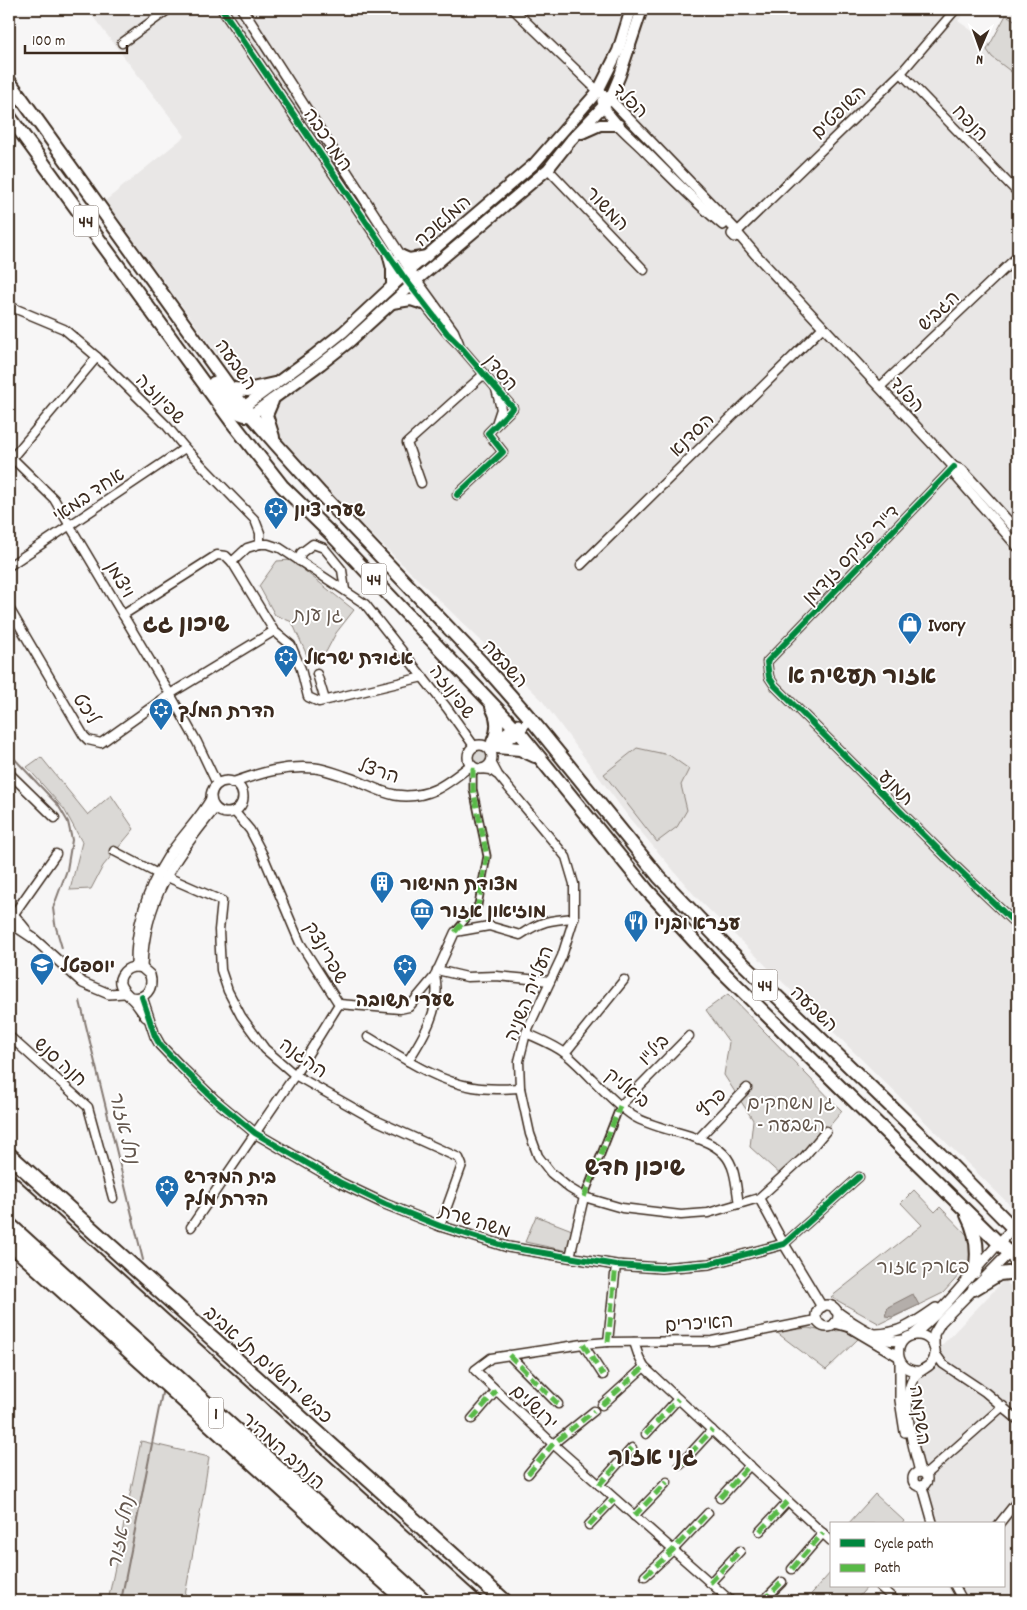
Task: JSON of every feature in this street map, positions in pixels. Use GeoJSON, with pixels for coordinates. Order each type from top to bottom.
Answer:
{"type":"FeatureCollection","features":[{"type":"Feature","properties":{"kind":"highway","name":"השבעה"},"geometry":{"type":"LineString","coordinates":[[9,81],[232,389],[241,414],[282,486],[331,534],[516,729],[647,890],[721,970],[999,1243],[1015,1253]]}},
{"type":"Feature","properties":{"kind":"highway","name":"44"},"geometry":{"type":"LineString","coordinates":[[9,116],[163,326],[199,364],[241,414]]}},
{"type":"Feature","properties":{"kind":"highway"},"geometry":{"type":"LineString","coordinates":[[232,389],[248,390],[274,384]]}},
{"type":"Feature","properties":{"kind":"highway"},"geometry":{"type":"LineString","coordinates":[[272,400],[266,415],[276,444]]}},
{"type":"Feature","properties":{"kind":"highway","name":"השבעה"},"geometry":{"type":"LineString","coordinates":[[241,414],[276,444],[481,662],[530,718],[659,877],[731,952],[997,1212],[1017,1228]]}},
{"type":"Feature","properties":{"kind":"highway"},"geometry":{"type":"LineString","coordinates":[[479,689],[491,705],[498,719],[498,731],[492,750],[513,747],[526,750],[547,766]]}},
{"type":"Feature","properties":{"kind":"highway","name":"כביש ירושלים תל אביב"},"geometry":{"type":"LineString","coordinates":[[9,1155],[504,1601]]}},
{"type":"Feature","properties":{"kind":"highway"},"geometry":{"type":"LineString","coordinates":[[960,1204],[968,1215],[976,1235],[977,1262],[975,1272]]}},
{"type":"Feature","properties":{"kind":"highway"},"geometry":{"type":"LineString","coordinates":[[997,1212],[1008,1216],[1018,1216]]}},
{"type":"Feature","properties":{"kind":"highway","name":"הנתיב המהיר"},"geometry":{"type":"LineString","coordinates":[[9,1225],[424,1601]]}},
{"type":"Feature","properties":{"kind":"highway","name":"1"},"geometry":{"type":"LineString","coordinates":[[9,1242],[406,1601]]}},
{"type":"Feature","properties":{"kind":"highway"},"geometry":{"type":"LineString","coordinates":[[974,1290],[999,1274],[1018,1272]]}},
{"type":"Feature","properties":{"kind":"main road","name":"המלאכה"},"geometry":{"type":"LineString","coordinates":[[241,414],[274,384],[342,332],[407,273],[534,164],[598,91],[618,52],[630,9]]}},
{"type":"Feature","properties":{"kind":"main road","name":"המלאכה"},"geometry":{"type":"LineString","coordinates":[[241,414],[272,400],[342,347],[548,169],[607,103],[620,75],[642,9]]}},
{"type":"Feature","properties":{"kind":"main road"},"geometry":{"type":"LineString","coordinates":[[578,134],[600,125],[619,125]]}},
{"type":"Feature","properties":{"kind":"main road"},"geometry":{"type":"LineString","coordinates":[[388,253],[392,268],[392,288]]}},
{"type":"Feature","properties":{"kind":"main road"},"geometry":{"type":"LineString","coordinates":[[400,254],[409,259],[428,256]]}},
{"type":"Feature","properties":{"kind":"main road"},"geometry":{"type":"LineString","coordinates":[[392,304],[411,300],[423,304]]}},
{"type":"Feature","properties":{"kind":"street"},"geometry":{"type":"LineString","coordinates":[[122,43],[169,9]]}},
{"type":"Feature","properties":{"kind":"street","name":"המרכבה"},"geometry":{"type":"LineString","coordinates":[[222,9],[388,253],[414,283]]}},
{"type":"Feature","properties":{"kind":"street","name":"המרכבה"},"geometry":{"type":"LineString","coordinates":[[242,9],[400,254],[407,273]]}},
{"type":"Feature","properties":{"kind":"street"},"geometry":{"type":"LineString","coordinates":[[513,9],[598,91]]}},
{"type":"Feature","properties":{"kind":"street","name":"השופטים"},"geometry":{"type":"LineString","coordinates":[[735,233],[901,73],[956,9]]}},
{"type":"Feature","properties":{"kind":"street","name":"הנפח"},"geometry":{"type":"LineString","coordinates":[[901,73],[1018,193]]}},
{"type":"Feature","properties":{"kind":"street","name":"הפלד"},"geometry":{"type":"LineString","coordinates":[[598,91],[607,103],[756,255],[954,467],[962,470],[1017,528]]}},
{"type":"Feature","properties":{"kind":"street","name":"הפלד"},"geometry":{"type":"LineString","coordinates":[[607,103],[619,125],[704,209],[735,233]]}},
{"type":"Feature","properties":{"kind":"street","name":"המשור"},"geometry":{"type":"LineString","coordinates":[[548,169],[644,270]]}},
{"type":"Feature","properties":{"kind":"street","name":"הגביש"},"geometry":{"type":"LineString","coordinates":[[880,387],[1018,256]]}},
{"type":"Feature","properties":{"kind":"street","name":"הסדן"},"geometry":{"type":"LineString","coordinates":[[414,283],[423,304],[513,408],[488,433],[503,452],[458,495]]}},
{"type":"Feature","properties":{"kind":"street","name":"הסדן"},"geometry":{"type":"LineString","coordinates":[[414,283],[454,331],[460,345]]}},
{"type":"Feature","properties":{"kind":"street","name":"שפינוזה"},"geometry":{"type":"LineString","coordinates":[[9,306],[64,329],[97,357],[166,425],[185,448],[254,520],[260,533],[260,544],[268,544],[280,548],[366,604],[474,746]]}},
{"type":"Feature","properties":{"kind":"street","name":"הסדנא"},"geometry":{"type":"LineString","coordinates":[[581,565],[824,327]]}},
{"type":"Feature","properties":{"kind":"street"},"geometry":{"type":"LineString","coordinates":[[10,456],[97,357]]}},
{"type":"Feature","properties":{"kind":"street"},"geometry":{"type":"LineString","coordinates":[[421,483],[407,443],[484,374]]}},
{"type":"Feature","properties":{"kind":"street","name":"הסדן"},"geometry":{"type":"LineString","coordinates":[[496,388],[501,409],[496,426]]}},
{"type":"Feature","properties":{"kind":"street","name":"אחד במאי"},"geometry":{"type":"LineString","coordinates":[[9,566],[185,448]]}},
{"type":"Feature","properties":{"kind":"street","name":"ויצמן"},"geometry":{"type":"LineString","coordinates":[[10,456],[54,499],[170,694],[197,742],[217,784]]}},
{"type":"Feature","properties":{"kind":"street","name":"הפלד"},"geometry":{"type":"LineString","coordinates":[[954,467],[956,476],[1018,546]]}},
{"type":"Feature","properties":{"kind":"street","name":"ד''ר פליקס זנדמן"},"geometry":{"type":"LineString","coordinates":[[766,662],[954,467]]}},
{"type":"Feature","properties":{"kind":"street"},"geometry":{"type":"LineString","coordinates":[[232,562],[247,548],[260,544]]}},
{"type":"Feature","properties":{"kind":"street"},"geometry":{"type":"LineString","coordinates":[[299,560],[301,553],[313,544],[324,548],[342,570],[345,590]]}},
{"type":"Feature","properties":{"kind":"street"},"geometry":{"type":"LineString","coordinates":[[123,615],[217,555],[226,556],[232,562],[274,631],[291,645],[301,669],[308,697],[319,702],[423,677]]}},
{"type":"Feature","properties":{"kind":"street","name":"ליכט"},"geometry":{"type":"LineString","coordinates":[[9,608],[84,736],[88,740],[101,743],[170,694],[274,631]]}},
{"type":"Feature","properties":{"kind":"street","name":"תמנע"},"geometry":{"type":"LineString","coordinates":[[766,662],[768,676],[775,686],[952,863],[1018,926]]}},
{"type":"Feature","properties":{"kind":"street"},"geometry":{"type":"LineString","coordinates":[[317,674],[325,700]]}},
{"type":"Feature","properties":{"kind":"street"},"geometry":{"type":"LineString","coordinates":[[475,767],[486,767],[492,750],[530,718]]}},
{"type":"Feature","properties":{"kind":"street"},"geometry":{"type":"LineString","coordinates":[[339,1004],[400,1009],[409,1007],[436,973],[455,932],[478,905],[487,856],[473,789],[475,767],[468,755],[474,746],[480,745],[492,750]]}},
{"type":"Feature","properties":{"kind":"street","name":"העלייה השניה"},"geometry":{"type":"LineString","coordinates":[[492,750],[498,775]]}},
{"type":"Feature","properties":{"kind":"street","name":"הרצל"},"geometry":{"type":"LineString","coordinates":[[232,783],[269,770],[291,767],[316,768],[352,778],[394,794],[415,796],[430,793],[475,767]]}},
{"type":"Feature","properties":{"kind":"street","name":"העלייה השניה"},"geometry":{"type":"LineString","coordinates":[[475,767],[491,770],[498,775],[566,857],[574,884],[574,918],[562,956],[526,1032],[519,1061],[520,1088],[524,1111],[538,1156],[551,1173],[569,1188],[584,1197],[622,1208],[681,1216],[708,1213],[759,1198]]}},
{"type":"Feature","properties":{"kind":"street","name":"הרצל"},"geometry":{"type":"LineString","coordinates":[[240,789],[269,770]]}},
{"type":"Feature","properties":{"kind":"street"},"geometry":{"type":"LineString","coordinates":[[9,773],[55,818]]}},
{"type":"Feature","properties":{"kind":"street"},"geometry":{"type":"LineString","coordinates":[[139,967],[142,944],[152,905],[168,857],[204,810],[217,784],[232,783],[240,789],[242,799],[238,808],[224,813],[215,808],[211,799]]}},
{"type":"Feature","properties":{"kind":"street"},"geometry":{"type":"LineString","coordinates":[[162,875],[215,808]]}},
{"type":"Feature","properties":{"kind":"street","name":"שפרינצק"},"geometry":{"type":"LineString","coordinates":[[191,1227],[295,1075],[339,1004],[300,943],[262,852],[250,830],[234,811]]}},
{"type":"Feature","properties":{"kind":"street","name":"ההגנה"},"geometry":{"type":"LineString","coordinates":[[114,851],[162,875],[222,901],[219,952],[221,970],[228,991],[255,1037],[278,1060],[295,1075],[373,1120],[459,1158],[462,1164],[440,1226]]}},
{"type":"Feature","properties":{"kind":"street"},"geometry":{"type":"LineString","coordinates":[[56,854],[10,916],[83,982],[102,992],[125,992],[142,997],[149,992],[152,981],[150,975],[139,967]]}},
{"type":"Feature","properties":{"kind":"street"},"geometry":{"type":"LineString","coordinates":[[455,932],[490,926],[520,935],[535,925],[549,920],[574,918]]}},
{"type":"Feature","properties":{"kind":"street"},"geometry":{"type":"LineString","coordinates":[[125,992],[122,975],[125,971],[139,967]]}},
{"type":"Feature","properties":{"kind":"street"},"geometry":{"type":"LineString","coordinates":[[436,973],[467,977],[496,976],[550,982]]}},
{"type":"Feature","properties":{"kind":"street"},"geometry":{"type":"LineString","coordinates":[[408,1061],[426,1032],[429,1023],[437,988],[436,973]]}},
{"type":"Feature","properties":{"kind":"street"},"geometry":{"type":"LineString","coordinates":[[565,1053],[624,980]]}},
{"type":"Feature","properties":{"kind":"street","name":"משה שרת"},"geometry":{"type":"LineString","coordinates":[[125,992],[150,1023]]}},
{"type":"Feature","properties":{"kind":"street","name":"משה שרת"},"geometry":{"type":"LineString","coordinates":[[142,997],[150,1023],[160,1045],[214,1099],[256,1133],[341,1183],[385,1204],[440,1226],[508,1247],[616,1265],[661,1268],[709,1264],[784,1244],[859,1177]]}},
{"type":"Feature","properties":{"kind":"street","name":"ביאליק"},"geometry":{"type":"LineString","coordinates":[[526,1032],[565,1053],[620,1106],[634,1116],[653,1126],[712,1144],[724,1154],[731,1164],[739,1204]]}},
{"type":"Feature","properties":{"kind":"street","name":"חנה סנש"},"geometry":{"type":"LineString","coordinates":[[9,1036],[88,1107],[113,1198]]}},
{"type":"Feature","properties":{"kind":"street","name":"ביל\"ו"},"geometry":{"type":"LineString","coordinates":[[620,1106],[689,1036]]}},
{"type":"Feature","properties":{"kind":"street"},"geometry":{"type":"LineString","coordinates":[[368,1037],[408,1061],[454,1082],[472,1087],[497,1090],[520,1088]]}},
{"type":"Feature","properties":{"kind":"street","name":"פרץ"},"geometry":{"type":"LineString","coordinates":[[698,1139],[747,1088]]}},
{"type":"Feature","properties":{"kind":"street"},"geometry":{"type":"LineString","coordinates":[[570,1257],[584,1197],[620,1106]]}},
{"type":"Feature","properties":{"kind":"street"},"geometry":{"type":"LineString","coordinates":[[822,1307],[759,1198],[804,1157],[826,1131]]}},
{"type":"Feature","properties":{"kind":"street"},"geometry":{"type":"LineString","coordinates":[[835,1310],[838,1317],[832,1326],[824,1327],[816,1320],[816,1312],[822,1307],[829,1306],[887,1340],[903,1340],[913,1335],[925,1325],[953,1297],[999,1243],[1017,1228]]}},
{"type":"Feature","properties":{"kind":"street"},"geometry":{"type":"LineString","coordinates":[[924,1370],[934,1360],[934,1334],[936,1328],[1015,1253]]}},
{"type":"Feature","properties":{"kind":"street"},"geometry":{"type":"LineString","coordinates":[[608,1342],[616,1265]]}},
{"type":"Feature","properties":{"kind":"street"},"geometry":{"type":"LineString","coordinates":[[875,1334],[887,1334],[901,1330],[953,1297]]}},
{"type":"Feature","properties":{"kind":"street","name":"האיכרים"},"geometry":{"type":"LineString","coordinates":[[475,1370],[492,1358],[584,1344],[712,1340],[816,1320]]}},
{"type":"Feature","properties":{"kind":"street"},"geometry":{"type":"LineString","coordinates":[[835,1323],[845,1325],[899,1358],[908,1370],[924,1370],[937,1367],[964,1378]]}},
{"type":"Feature","properties":{"kind":"street"},"geometry":{"type":"LineString","coordinates":[[913,1335],[925,1337],[930,1341],[943,1364],[1003,1406],[1018,1420]]}},
{"type":"Feature","properties":{"kind":"street"},"geometry":{"type":"LineString","coordinates":[[899,1358],[899,1348],[903,1340]]}},
{"type":"Feature","properties":{"kind":"street"},"geometry":{"type":"LineString","coordinates":[[634,1342],[644,1367],[830,1540]]}},
{"type":"Feature","properties":{"kind":"street"},"geometry":{"type":"LineString","coordinates":[[584,1344],[603,1375]]}},
{"type":"Feature","properties":{"kind":"street"},"geometry":{"type":"LineString","coordinates":[[509,1355],[558,1404]]}},
{"type":"Feature","properties":{"kind":"street","name":"השקמה"},"geometry":{"type":"LineString","coordinates":[[899,1358],[901,1412],[920,1474]]}},
{"type":"Feature","properties":{"kind":"street"},"geometry":{"type":"LineString","coordinates":[[602,1405],[644,1367]]}},
{"type":"Feature","properties":{"kind":"street","name":"ירושלים"},"geometry":{"type":"LineString","coordinates":[[475,1370],[553,1444],[710,1583],[726,1600]]}},
{"type":"Feature","properties":{"kind":"street","name":"השקמה"},"geometry":{"type":"LineString","coordinates":[[920,1474],[910,1430],[908,1408],[912,1382],[916,1374],[924,1370]]}},
{"type":"Feature","properties":{"kind":"street","name":"ירושלים"},"geometry":{"type":"LineString","coordinates":[[472,1419],[496,1391]]}},
{"type":"Feature","properties":{"kind":"street"},"geometry":{"type":"LineString","coordinates":[[646,1434],[678,1399]]}},
{"type":"Feature","properties":{"kind":"street","name":"השקמה"},"geometry":{"type":"LineString","coordinates":[[920,1474],[1003,1406]]}},
{"type":"Feature","properties":{"kind":"street","name":"ירושלים"},"geometry":{"type":"LineString","coordinates":[[528,1474],[553,1444],[594,1411]]}},
{"type":"Feature","properties":{"kind":"street"},"geometry":{"type":"LineString","coordinates":[[680,1465],[712,1430]]}},
{"type":"Feature","properties":{"kind":"street"},"geometry":{"type":"LineString","coordinates":[[599,1485],[632,1448]]}},
{"type":"Feature","properties":{"kind":"street"},"geometry":{"type":"LineString","coordinates":[[720,1498],[750,1465]]}},
{"type":"Feature","properties":{"kind":"street"},"geometry":{"type":"LineString","coordinates":[[920,1474],[914,1478],[914,1482],[922,1485],[933,1522]]}},
{"type":"Feature","properties":{"kind":"street"},"geometry":{"type":"LineString","coordinates":[[634,1516],[667,1482]]}},
{"type":"Feature","properties":{"kind":"street"},"geometry":{"type":"LineString","coordinates":[[589,1525],[614,1499]]}},
{"type":"Feature","properties":{"kind":"street"},"geometry":{"type":"LineString","coordinates":[[1001,1522],[1018,1500]]}},
{"type":"Feature","properties":{"kind":"street"},"geometry":{"type":"LineString","coordinates":[[760,1531],[788,1501]]}},
{"type":"Feature","properties":{"kind":"street"},"geometry":{"type":"LineString","coordinates":[[646,1576],[708,1512]]}},
{"type":"Feature","properties":{"kind":"street"},"geometry":{"type":"LineString","coordinates":[[792,1569],[823,1533]]}},
{"type":"Feature","properties":{"kind":"street"},"geometry":{"type":"LineString","coordinates":[[710,1583],[740,1550]]}},
{"type":"Feature","properties":{"kind":"street"},"geometry":{"type":"LineString","coordinates":[[763,1601],[782,1582]]}},
{"type":"Feature","properties":{"kind":"street"},"geometry":{"type":"LineString","coordinates":[[882,1588],[896,1601]]}},
{"type":"Feature","properties":{"kind":"street"},"geometry":{"type":"LineString","coordinates":[[956,1588],[963,1601]]}},
{"type":"Feature","properties":{"kind":"shaded area"},"geometry":{"type":"Polygon","coordinates":[[[87,9],[968,9],[958,21],[1018,63],[1018,1213],[696,897],[630,819],[541,699],[294,459],[105,201],[185,136],[87,9]]]}},
{"type":"Feature","properties":{"kind":"shaded area"},"geometry":{"type":"Polygon","coordinates":[[[1004,1280],[1018,1293],[1018,1601],[956,1601],[948,1588],[1004,1588],[1004,1522],[929,1522],[899,1390],[1004,1280]]]}},
{"type":"Feature","properties":{"kind":"shaded area"},"geometry":{"type":"Polygon","coordinates":[[[913,1294],[919,1305],[893,1317],[885,1316],[888,1307],[913,1294]]]}},
{"type":"Feature","properties":{"kind":"green space"},"geometry":{"type":"Polygon","coordinates":[[[1006,15],[1018,22],[1018,77],[992,57],[987,50],[1006,15]]]}},
{"type":"Feature","properties":{"kind":"green space","name":"גן ענת"},"geometry":{"type":"Polygon","coordinates":[[[291,560],[354,610],[336,633],[326,652],[309,660],[292,622],[275,615],[259,586],[277,561],[291,560]]]}},
{"type":"Feature","properties":{"kind":"green space"},"geometry":{"type":"Polygon","coordinates":[[[637,748],[669,755],[689,769],[681,785],[687,810],[677,827],[657,842],[604,774],[637,748]]]}},
{"type":"Feature","properties":{"kind":"green space"},"geometry":{"type":"Polygon","coordinates":[[[480,749],[486,751],[488,757],[486,763],[480,765],[474,763],[472,757],[474,751],[480,749]]]}},
{"type":"Feature","properties":{"kind":"green space"},"geometry":{"type":"Polygon","coordinates":[[[41,757],[88,815],[111,795],[134,829],[103,866],[91,889],[70,890],[82,842],[64,809],[27,767],[41,757]]]}},
{"type":"Feature","properties":{"kind":"green space","name":"גן משחקים - השבעה"},"geometry":{"type":"Polygon","coordinates":[[[728,994],[842,1111],[804,1157],[783,1177],[750,1147],[753,1120],[724,1075],[729,1042],[706,1010],[728,994]]]}},
{"type":"Feature","properties":{"kind":"green space","name":"פארק אזור"},"geometry":{"type":"Polygon","coordinates":[[[914,1190],[935,1212],[940,1207],[972,1240],[970,1263],[943,1293],[880,1324],[831,1297],[922,1225],[901,1203],[914,1190]]]}},
{"type":"Feature","properties":{"kind":"green space"},"geometry":{"type":"Polygon","coordinates":[[[536,1216],[572,1230],[568,1251],[525,1242],[536,1216]]]}},
{"type":"Feature","properties":{"kind":"green space"},"geometry":{"type":"Polygon","coordinates":[[[808,1328],[827,1332],[844,1330],[859,1338],[826,1370],[776,1332],[808,1328]]]}},
{"type":"Feature","properties":{"kind":"green space"},"geometry":{"type":"Polygon","coordinates":[[[141,1441],[209,1457],[184,1601],[108,1601],[141,1441]]]}},
{"type":"Feature","properties":{"kind":"green space"},"geometry":{"type":"Polygon","coordinates":[[[875,1494],[904,1521],[903,1522],[850,1522],[875,1494]]]}},
{"type":"Feature","properties":{"kind":"green space"},"geometry":{"type":"Polygon","coordinates":[[[830,1573],[830,1588],[866,1588],[855,1601],[805,1601],[830,1573]]]}},
{"type":"Feature","properties":{"kind":"waterway","name":"נחל אזור"},"geometry":{"type":"LineString","coordinates":[[9,753],[58,805],[68,822],[72,840],[67,870],[53,908],[55,924],[62,948]]}},
{"type":"Feature","properties":{"kind":"waterway","name":"נחל אזור"},"geometry":{"type":"LineString","coordinates":[[80,1001],[143,1260]]}},
{"type":"Feature","properties":{"kind":"waterway","name":"נחל אזור"},"geometry":{"type":"LineString","coordinates":[[121,1601],[163,1388]]}},
{"type":"Feature","properties":{"kind":"railway"},"geometry":{"type":"LineString","coordinates":[[9,1171],[485,1601]]}},
{"type":"Feature","properties":{"kind":"marked path"},"geometry":{"type":"LineString","coordinates":[[455,932],[478,905],[487,856],[473,789],[473,767]]}},
{"type":"Feature","properties":{"kind":"marked path"},"geometry":{"type":"LineString","coordinates":[[584,1197],[620,1106]]}},
{"type":"Feature","properties":{"kind":"marked path"},"geometry":{"type":"LineString","coordinates":[[608,1342],[616,1265]]}},
{"type":"Feature","properties":{"kind":"marked path"},"geometry":{"type":"LineString","coordinates":[[583,1344],[603,1375]]}},
{"type":"Feature","properties":{"kind":"marked path"},"geometry":{"type":"LineString","coordinates":[[509,1355],[558,1404]]}},
{"type":"Feature","properties":{"kind":"marked path"},"geometry":{"type":"LineString","coordinates":[[602,1405],[644,1367]]}},
{"type":"Feature","properties":{"kind":"marked path"},"geometry":{"type":"LineString","coordinates":[[472,1419],[496,1391]]}},
{"type":"Feature","properties":{"kind":"marked path"},"geometry":{"type":"LineString","coordinates":[[646,1434],[678,1399]]}},
{"type":"Feature","properties":{"kind":"marked path"},"geometry":{"type":"LineString","coordinates":[[528,1474],[553,1444],[594,1411]]}},
{"type":"Feature","properties":{"kind":"marked path"},"geometry":{"type":"LineString","coordinates":[[680,1465],[712,1430]]}},
{"type":"Feature","properties":{"kind":"marked path"},"geometry":{"type":"LineString","coordinates":[[599,1485],[632,1448]]}},
{"type":"Feature","properties":{"kind":"marked path"},"geometry":{"type":"LineString","coordinates":[[720,1498],[750,1465]]}},
{"type":"Feature","properties":{"kind":"marked path"},"geometry":{"type":"LineString","coordinates":[[634,1516],[667,1482]]}},
{"type":"Feature","properties":{"kind":"marked path"},"geometry":{"type":"LineString","coordinates":[[589,1525],[614,1499]]}},
{"type":"Feature","properties":{"kind":"marked path"},"geometry":{"type":"LineString","coordinates":[[760,1531],[788,1501]]}},
{"type":"Feature","properties":{"kind":"marked path"},"geometry":{"type":"LineString","coordinates":[[645,1576],[708,1513]]}},
{"type":"Feature","properties":{"kind":"marked path"},"geometry":{"type":"LineString","coordinates":[[792,1569],[823,1533]]}},
{"type":"Feature","properties":{"kind":"marked path"},"geometry":{"type":"LineString","coordinates":[[710,1583],[740,1551]]}},
{"type":"Feature","properties":{"kind":"marked path"},"geometry":{"type":"LineString","coordinates":[[763,1601],[782,1582]]}},
{"type":"Feature","properties":{"kind":"cycle path"},"geometry":{"type":"LineString","coordinates":[[222,9],[403,276],[447,333],[513,408],[488,433],[503,452],[457,495]]}},
{"type":"Feature","properties":{"kind":"cycle path"},"geometry":{"type":"LineString","coordinates":[[954,467],[767,662],[769,677],[775,686],[952,863],[1018,926]]}},
{"type":"Feature","properties":{"kind":"cycle path"},"geometry":{"type":"LineString","coordinates":[[142,997],[155,1036],[160,1045],[214,1099],[255,1133],[341,1183],[385,1204],[440,1226],[508,1247],[616,1265],[661,1268],[709,1264],[784,1244],[859,1177]]}},
{"type":"Feature","properties":{"kind":"place","name":"שערי ציון"},"geometry":{"type":"Point","coordinates":[276,530]}},
{"type":"Feature","properties":{"kind":"place","name":"Ivory"},"geometry":{"type":"Point","coordinates":[910,645]}},
{"type":"Feature","properties":{"kind":"place","name":"אגודת ישראל"},"geometry":{"type":"Point","coordinates":[286,678]}},
{"type":"Feature","properties":{"kind":"place","name":"הדרת המלך"},"geometry":{"type":"Point","coordinates":[161,731]}},
{"type":"Feature","properties":{"kind":"place","name":"מצודת המישור"},"geometry":{"type":"Point","coordinates":[382,904]}},
{"type":"Feature","properties":{"kind":"place","name":"מוזיאון אזור"},"geometry":{"type":"Point","coordinates":[422,931]}},
{"type":"Feature","properties":{"kind":"place","name":"עזרא ובניו"},"geometry":{"type":"Point","coordinates":[636,943]}},
{"type":"Feature","properties":{"kind":"place","name":"יוספטל"},"geometry":{"type":"Point","coordinates":[42,986]}},
{"type":"Feature","properties":{"kind":"place","name":"שערי תשובה"},"geometry":{"type":"Point","coordinates":[405,987]}},
{"type":"Feature","properties":{"kind":"place","name":"בית המדרש הדרת מלך"},"geometry":{"type":"Point","coordinates":[167,1208]}},
{"type":"Feature","properties":{"kind":"district","name":"שיכון גג"},"geometry":{"type":"Point","coordinates":[186,623]}},
{"type":"Feature","properties":{"kind":"district","name":"אזור תעשיה א"},"geometry":{"type":"Point","coordinates":[862,675]}},
{"type":"Feature","properties":{"kind":"district","name":"שיכון חדש"},"geometry":{"type":"Point","coordinates":[635,1167]}},
{"type":"Feature","properties":{"kind":"district","name":"גני אזור"},"geometry":{"type":"Point","coordinates":[653,1456]}}]}
